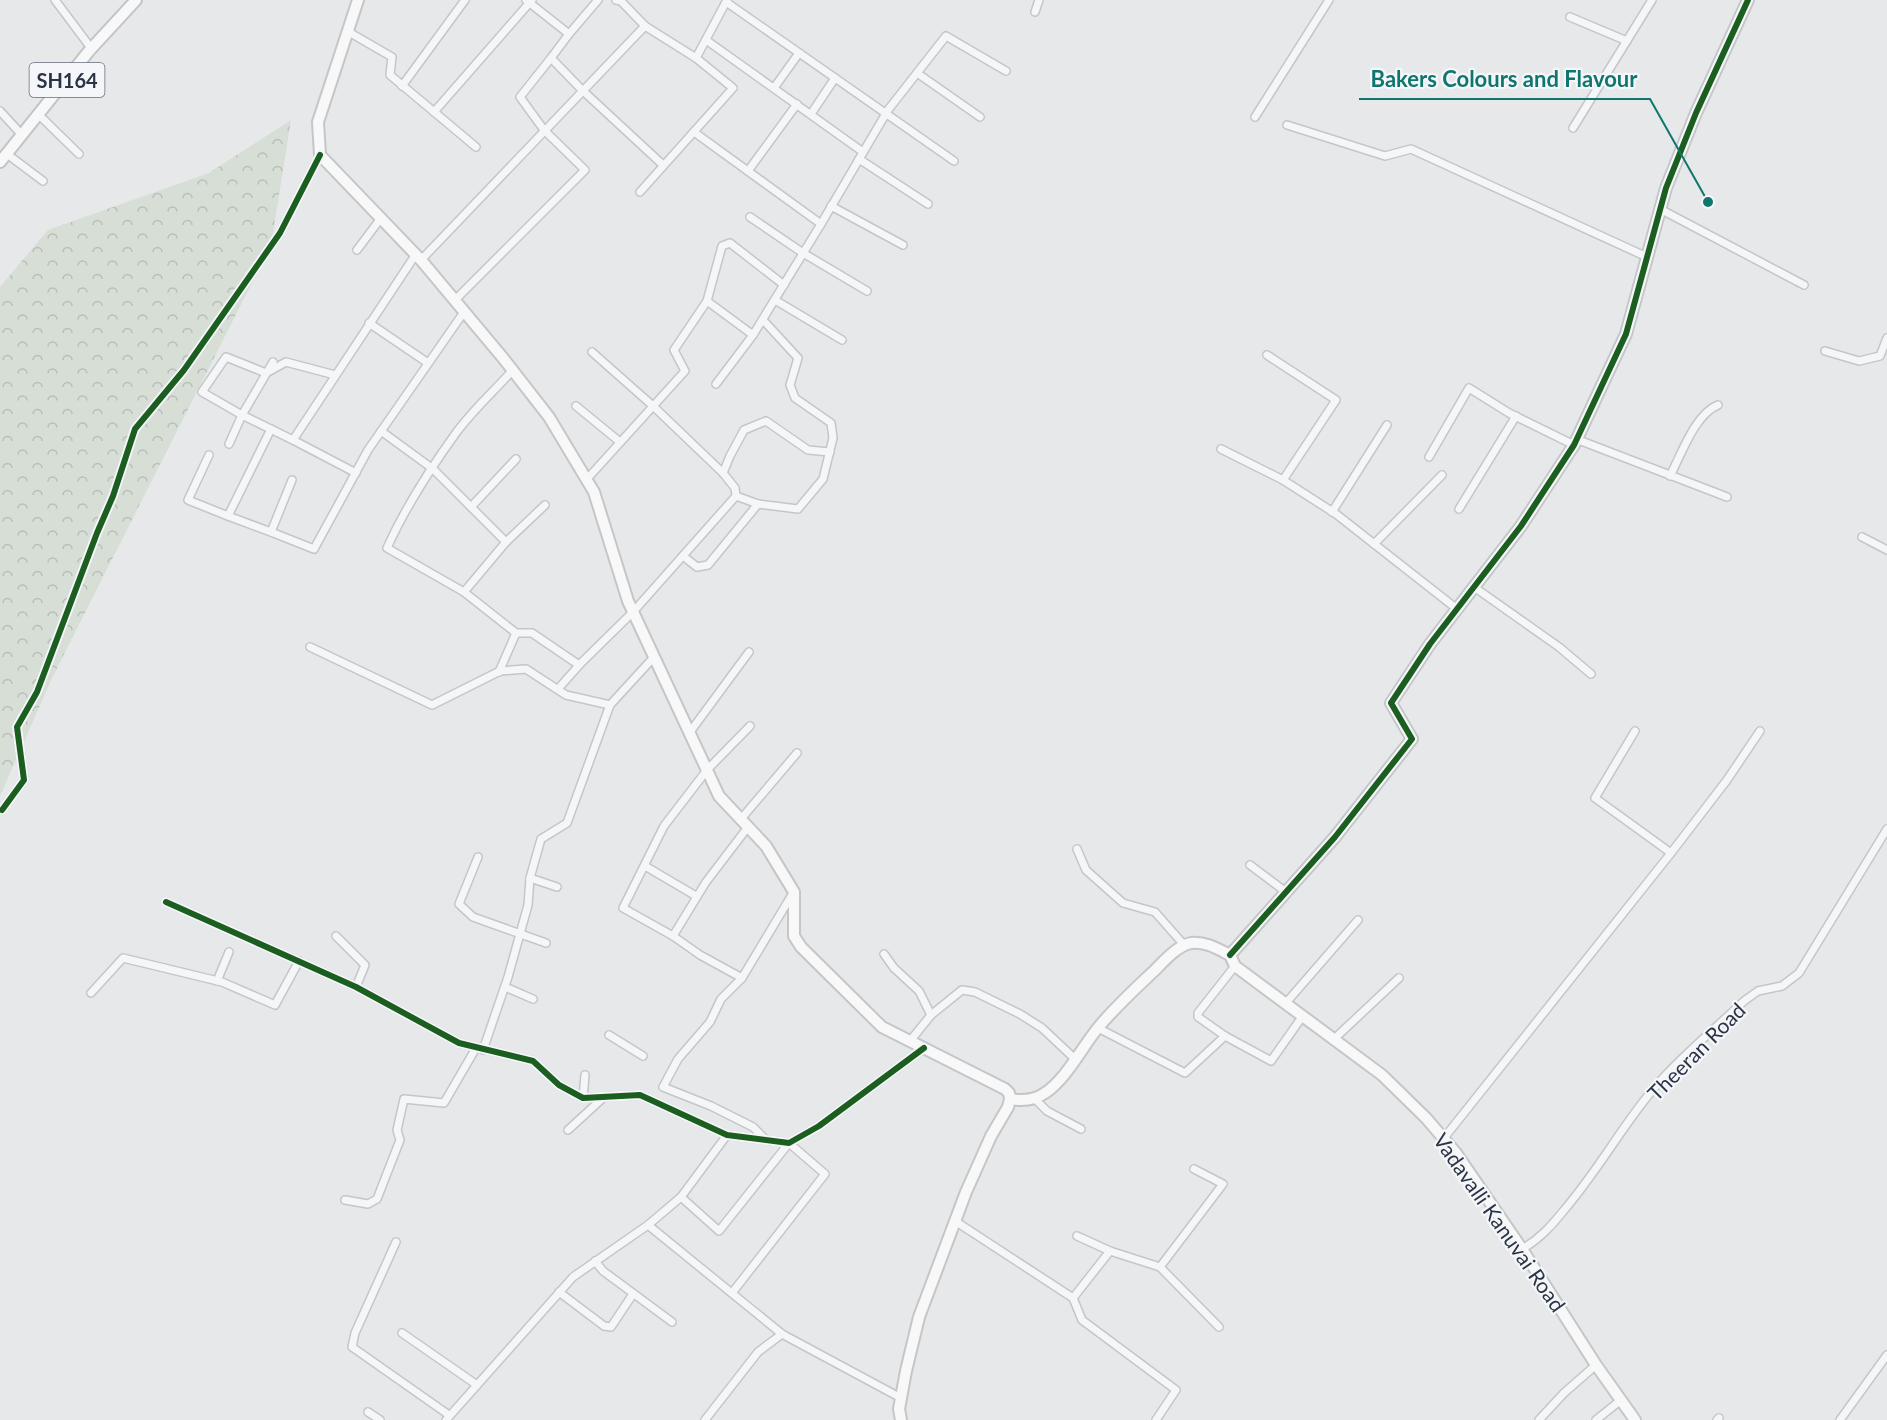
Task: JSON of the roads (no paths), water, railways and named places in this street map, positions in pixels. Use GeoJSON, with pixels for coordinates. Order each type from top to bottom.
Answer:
{"type":"FeatureCollection","features":[{"type":"Feature","properties":{"kind":"street"},"geometry":{"type":"LineString","coordinates":[[55,0],[91,48]]}},
{"type":"Feature","properties":{"kind":"street","name":"SH164"},"geometry":{"type":"LineString","coordinates":[[4,158],[91,48],[136,0]]}},
{"type":"Feature","properties":{"kind":"street"},"geometry":{"type":"LineString","coordinates":[[2,810],[24,780],[17,727],[37,692],[113,496],[135,429],[184,370],[280,233],[320,155],[318,122],[358,0]]}},
{"type":"Feature","properties":{"kind":"street"},"geometry":{"type":"LineString","coordinates":[[402,86],[465,0]]}},
{"type":"Feature","properties":{"kind":"street"},"geometry":{"type":"LineString","coordinates":[[454,300],[585,170],[544,130],[520,97],[598,0]]}},
{"type":"Feature","properties":{"kind":"street"},"geometry":{"type":"LineString","coordinates":[[616,0],[621,1],[645,26],[696,58],[733,88],[640,192]]}},
{"type":"Feature","properties":{"kind":"street"},"geometry":{"type":"LineString","coordinates":[[1035,12],[1039,0]]}},
{"type":"Feature","properties":{"kind":"street"},"geometry":{"type":"LineString","coordinates":[[1255,117],[1329,0]]}},
{"type":"Feature","properties":{"kind":"street"},"geometry":{"type":"LineString","coordinates":[[1573,128],[1652,0]]}},
{"type":"Feature","properties":{"kind":"street"},"geometry":{"type":"LineString","coordinates":[[1010,1099],[1018,1101],[1035,1099],[1046,1093],[1056,1084],[1098,1028],[1169,956],[1190,943],[1204,943],[1230,955],[1335,837],[1412,739],[1391,703],[1430,644],[1521,526],[1575,442],[1626,334],[1666,188],[1696,113],[1748,0]]}},
{"type":"Feature","properties":{"kind":"street"},"geometry":{"type":"LineString","coordinates":[[434,112],[529,1],[569,34]]}},
{"type":"Feature","properties":{"kind":"street"},"geometry":{"type":"LineString","coordinates":[[696,58],[727,1],[954,161]]}},
{"type":"Feature","properties":{"kind":"street"},"geometry":{"type":"LineString","coordinates":[[1570,17],[1627,41]]}},
{"type":"Feature","properties":{"kind":"street"},"geometry":{"type":"LineString","coordinates":[[293,440],[369,323],[419,257],[645,26]]}},
{"type":"Feature","properties":{"kind":"street"},"geometry":{"type":"LineString","coordinates":[[347,31],[392,57],[390,75],[476,147]]}},
{"type":"Feature","properties":{"kind":"street"},"geometry":{"type":"LineString","coordinates":[[716,384],[763,320],[886,113],[946,36],[1006,70]]}},
{"type":"Feature","properties":{"kind":"street"},"geometry":{"type":"LineString","coordinates":[[706,40],[863,152]]}},
{"type":"Feature","properties":{"kind":"street"},"geometry":{"type":"LineString","coordinates":[[774,88],[799,53]]}},
{"type":"Feature","properties":{"kind":"street"},"geometry":{"type":"LineString","coordinates":[[551,58],[663,165]]}},
{"type":"Feature","properties":{"kind":"street"},"geometry":{"type":"LineString","coordinates":[[917,73],[980,117]]}},
{"type":"Feature","properties":{"kind":"street"},"geometry":{"type":"LineString","coordinates":[[811,114],[835,78]]}},
{"type":"Feature","properties":{"kind":"street"},"geometry":{"type":"LineString","coordinates":[[748,171],[797,104]]}},
{"type":"Feature","properties":{"kind":"street"},"geometry":{"type":"LineString","coordinates":[[0,111],[22,135]]}},
{"type":"Feature","properties":{"kind":"street"},"geometry":{"type":"LineString","coordinates":[[39,116],[79,154]]}},
{"type":"Feature","properties":{"kind":"street"},"geometry":{"type":"LineString","coordinates":[[1287,125],[1385,156],[1411,149],[1647,257]]}},
{"type":"Feature","properties":{"kind":"street"},"geometry":{"type":"LineString","coordinates":[[694,132],[820,224]]}},
{"type":"Feature","properties":{"kind":"street"},"geometry":{"type":"LineString","coordinates":[[320,155],[419,257],[513,370],[549,417],[587,479],[594,492],[628,601],[719,796],[766,846],[794,892],[794,936],[801,947],[882,1027],[1009,1093],[1008,1107],[966,1192],[919,1317],[899,1409],[901,1420]]}},
{"type":"Feature","properties":{"kind":"street"},"geometry":{"type":"LineString","coordinates":[[4,158],[43,180]]}},
{"type":"Feature","properties":{"kind":"street"},"geometry":{"type":"LineString","coordinates":[[859,159],[928,204]]}},
{"type":"Feature","properties":{"kind":"street"},"geometry":{"type":"LineString","coordinates":[[831,206],[903,245]]}},
{"type":"Feature","properties":{"kind":"street"},"geometry":{"type":"LineString","coordinates":[[1660,209],[1804,285]]}},
{"type":"Feature","properties":{"kind":"street"},"geometry":{"type":"LineString","coordinates":[[750,217],[803,253],[867,291]]}},
{"type":"Feature","properties":{"kind":"street"},"geometry":{"type":"LineString","coordinates":[[357,250],[381,218]]}},
{"type":"Feature","properties":{"kind":"street"},"geometry":{"type":"LineString","coordinates":[[587,479],[685,371],[674,350],[706,301],[722,246],[730,243],[784,285]]}},
{"type":"Feature","properties":{"kind":"street"},"geometry":{"type":"LineString","coordinates":[[775,300],[842,340]]}},
{"type":"Feature","properties":{"kind":"street"},"geometry":{"type":"LineString","coordinates":[[706,301],[753,335]]}},
{"type":"Feature","properties":{"kind":"street"},"geometry":{"type":"LineString","coordinates":[[209,455],[188,500],[314,549],[381,431],[464,312]]}},
{"type":"Feature","properties":{"kind":"street"},"geometry":{"type":"LineString","coordinates":[[736,496],[758,504],[798,509],[823,479],[833,438],[831,423],[795,398],[790,385],[798,358],[763,320]]}},
{"type":"Feature","properties":{"kind":"street"},"geometry":{"type":"LineString","coordinates":[[369,323],[428,363]]}},
{"type":"Feature","properties":{"kind":"street"},"geometry":{"type":"LineString","coordinates":[[1825,351],[1859,361],[1880,356],[1887,338]]}},
{"type":"Feature","properties":{"kind":"street"},"geometry":{"type":"LineString","coordinates":[[558,689],[633,612],[736,496],[735,488],[723,473],[592,352]]}},
{"type":"Feature","properties":{"kind":"street"},"geometry":{"type":"LineString","coordinates":[[1267,355],[1336,400],[1283,480]]}},
{"type":"Feature","properties":{"kind":"street"},"geometry":{"type":"LineString","coordinates":[[266,373],[226,357],[202,392],[356,473]]}},
{"type":"Feature","properties":{"kind":"street"},"geometry":{"type":"LineString","coordinates":[[229,444],[242,415],[273,362]]}},
{"type":"Feature","properties":{"kind":"street"},"geometry":{"type":"LineString","coordinates":[[266,373],[286,362],[335,375]]}},
{"type":"Feature","properties":{"kind":"street"},"geometry":{"type":"LineString","coordinates":[[513,370],[458,431],[401,518],[387,548],[464,592],[516,633],[532,633],[579,665]]}},
{"type":"Feature","properties":{"kind":"street"},"geometry":{"type":"LineString","coordinates":[[1429,457],[1469,388],[1516,416],[1575,442],[1726,497]]}},
{"type":"Feature","properties":{"kind":"street"},"geometry":{"type":"LineString","coordinates":[[1670,476],[1700,419],[1710,408],[1718,405]]}},
{"type":"Feature","properties":{"kind":"street"},"geometry":{"type":"LineString","coordinates":[[576,406],[620,442]]}},
{"type":"Feature","properties":{"kind":"street"},"geometry":{"type":"LineString","coordinates":[[1459,509],[1516,416]]}},
{"type":"Feature","properties":{"kind":"street"},"geometry":{"type":"LineString","coordinates":[[723,473],[744,430],[766,420],[808,450],[830,452]]}},
{"type":"Feature","properties":{"kind":"street"},"geometry":{"type":"LineString","coordinates":[[1332,512],[1387,425]]}},
{"type":"Feature","properties":{"kind":"street"},"geometry":{"type":"LineString","coordinates":[[228,516],[271,429]]}},
{"type":"Feature","properties":{"kind":"street"},"geometry":{"type":"LineString","coordinates":[[381,431],[433,469],[506,542]]}},
{"type":"Feature","properties":{"kind":"street"},"geometry":{"type":"LineString","coordinates":[[1221,449],[1283,480],[1332,512],[1456,609]]}},
{"type":"Feature","properties":{"kind":"street"},"geometry":{"type":"LineString","coordinates":[[471,507],[516,459]]}},
{"type":"Feature","properties":{"kind":"street"},"geometry":{"type":"LineString","coordinates":[[1374,544],[1442,475]]}},
{"type":"Feature","properties":{"kind":"street"},"geometry":{"type":"LineString","coordinates":[[271,532],[292,480]]}},
{"type":"Feature","properties":{"kind":"street"},"geometry":{"type":"LineString","coordinates":[[683,555],[697,567],[708,564],[758,504]]}},
{"type":"Feature","properties":{"kind":"street"},"geometry":{"type":"LineString","coordinates":[[464,592],[506,542],[544,505]]}},
{"type":"Feature","properties":{"kind":"street"},"geometry":{"type":"LineString","coordinates":[[1862,537],[1887,550]]}},
{"type":"Feature","properties":{"kind":"street"},"geometry":{"type":"LineString","coordinates":[[1474,587],[1559,647],[1591,674]]}},
{"type":"Feature","properties":{"kind":"street"},"geometry":{"type":"LineString","coordinates":[[499,672],[516,633]]}},
{"type":"Feature","properties":{"kind":"street"},"geometry":{"type":"LineString","coordinates":[[310,647],[432,705],[499,672],[526,669],[566,695],[610,705]]}},
{"type":"Feature","properties":{"kind":"street"},"geometry":{"type":"LineString","coordinates":[[690,732],[749,652]]}},
{"type":"Feature","properties":{"kind":"street"},"geometry":{"type":"LineString","coordinates":[[345,1200],[368,1204],[377,1199],[400,1140],[397,1130],[404,1100],[444,1103],[479,1049],[505,987],[528,905],[530,878],[541,839],[567,824],[610,705],[654,657]]}},
{"type":"Feature","properties":{"kind":"street"},"geometry":{"type":"LineString","coordinates":[[742,978],[623,908],[664,826],[707,770],[750,726]]}},
{"type":"Feature","properties":{"kind":"street"},"geometry":{"type":"LineString","coordinates":[[1635,731],[1595,798],[1671,853]]}},
{"type":"Feature","properties":{"kind":"street"},"geometry":{"type":"LineString","coordinates":[[1444,1138],[1671,853],[1727,780],[1760,731]]}},
{"type":"Feature","properties":{"kind":"street"},"geometry":{"type":"LineString","coordinates":[[673,936],[696,896],[745,823],[797,753]]}},
{"type":"Feature","properties":{"kind":"street","name":"Theeran Road"},"geometry":{"type":"LineString","coordinates":[[1522,1249],[1550,1227],[1578,1194],[1631,1118],[1664,1077],[1744,1001],[1758,991],[1782,986],[1799,973],[1887,829]]}},
{"type":"Feature","properties":{"kind":"street"},"geometry":{"type":"LineString","coordinates":[[1077,849],[1086,870],[1123,903],[1155,912],[1185,946]]}},
{"type":"Feature","properties":{"kind":"street"},"geometry":{"type":"LineString","coordinates":[[478,857],[459,904],[473,917],[546,943]]}},
{"type":"Feature","properties":{"kind":"street"},"geometry":{"type":"LineString","coordinates":[[1250,865],[1286,892]]}},
{"type":"Feature","properties":{"kind":"street"},"geometry":{"type":"LineString","coordinates":[[645,866],[696,896]]}},
{"type":"Feature","properties":{"kind":"street"},"geometry":{"type":"LineString","coordinates":[[530,878],[557,887]]}},
{"type":"Feature","properties":{"kind":"street"},"geometry":{"type":"LineString","coordinates":[[766,1140],[753,1127],[711,1106],[663,1088],[678,1059],[710,1022],[721,999],[742,978],[794,892]]}},
{"type":"Feature","properties":{"kind":"street"},"geometry":{"type":"LineString","coordinates":[[166,902],[356,987],[459,1043],[533,1061],[559,1085],[583,1098],[640,1095],[727,1135],[789,1143],[825,1174],[732,1293]]}},
{"type":"Feature","properties":{"kind":"street"},"geometry":{"type":"LineString","coordinates":[[1285,1004],[1358,920]]}},
{"type":"Feature","properties":{"kind":"street"},"geometry":{"type":"LineString","coordinates":[[336,936],[365,964],[356,987]]}},
{"type":"Feature","properties":{"kind":"street"},"geometry":{"type":"LineString","coordinates":[[218,981],[229,951]]}},
{"type":"Feature","properties":{"kind":"street"},"geometry":{"type":"LineString","coordinates":[[884,954],[894,968],[919,991],[931,1014]]}},
{"type":"Feature","properties":{"kind":"street","name":"Vadavalli Kanuvai Road"},"geometry":{"type":"LineString","coordinates":[[1230,955],[1235,966],[1382,1075],[1444,1138],[1522,1249],[1596,1365],[1635,1420]]}},
{"type":"Feature","properties":{"kind":"street"},"geometry":{"type":"LineString","coordinates":[[91,993],[123,958],[218,981],[275,1005],[299,961]]}},
{"type":"Feature","properties":{"kind":"street"},"geometry":{"type":"LineString","coordinates":[[1235,966],[1198,1013],[1198,1017],[1225,1036],[1271,1061],[1302,1017]]}},
{"type":"Feature","properties":{"kind":"street"},"geometry":{"type":"LineString","coordinates":[[1334,1040],[1399,978]]}},
{"type":"Feature","properties":{"kind":"street"},"geometry":{"type":"LineString","coordinates":[[505,987],[532,999]]}},
{"type":"Feature","properties":{"kind":"street"},"geometry":{"type":"LineString","coordinates":[[910,1041],[931,1014],[962,990],[975,992],[1020,1014],[1042,1028],[1075,1059]]}},
{"type":"Feature","properties":{"kind":"street"},"geometry":{"type":"LineString","coordinates":[[1098,1028],[1185,1074],[1225,1036]]}},
{"type":"Feature","properties":{"kind":"street"},"geometry":{"type":"LineString","coordinates":[[609,1035],[643,1056]]}},
{"type":"Feature","properties":{"kind":"street"},"geometry":{"type":"LineString","coordinates":[[681,1197],[719,1231],[789,1143],[819,1126],[924,1048]]}},
{"type":"Feature","properties":{"kind":"street"},"geometry":{"type":"LineString","coordinates":[[583,1098],[585,1075]]}},
{"type":"Feature","properties":{"kind":"street"},"geometry":{"type":"LineString","coordinates":[[568,1130],[604,1097]]}},
{"type":"Feature","properties":{"kind":"street"},"geometry":{"type":"LineString","coordinates":[[1035,1099],[1047,1111],[1081,1130]]}},
{"type":"Feature","properties":{"kind":"street"},"geometry":{"type":"LineString","coordinates":[[396,1242],[355,1333],[352,1347],[447,1418],[573,1277],[648,1225],[681,1197],[727,1135]]}},
{"type":"Feature","properties":{"kind":"street"},"geometry":{"type":"LineString","coordinates":[[1160,1267],[1223,1184],[1194,1169]]}},
{"type":"Feature","properties":{"kind":"street"},"geometry":{"type":"LineString","coordinates":[[955,1221],[1073,1298],[1082,1320],[1176,1390],[1156,1420]]}},
{"type":"Feature","properties":{"kind":"street"},"geometry":{"type":"LineString","coordinates":[[648,1225],[782,1334],[901,1398]]}},
{"type":"Feature","properties":{"kind":"street"},"geometry":{"type":"LineString","coordinates":[[1077,1236],[1110,1251],[1160,1267],[1219,1327]]}},
{"type":"Feature","properties":{"kind":"street"},"geometry":{"type":"LineString","coordinates":[[1073,1298],[1110,1251]]}},
{"type":"Feature","properties":{"kind":"street"},"geometry":{"type":"LineString","coordinates":[[595,1262],[603,1271],[672,1322]]}},
{"type":"Feature","properties":{"kind":"street"},"geometry":{"type":"LineString","coordinates":[[559,1292],[604,1326],[611,1327],[633,1294]]}},
{"type":"Feature","properties":{"kind":"street"},"geometry":{"type":"LineString","coordinates":[[402,1333],[477,1385]]}},
{"type":"Feature","properties":{"kind":"street"},"geometry":{"type":"LineString","coordinates":[[705,1420],[758,1352],[782,1334]]}},
{"type":"Feature","properties":{"kind":"street"},"geometry":{"type":"LineString","coordinates":[[1840,1420],[1887,1355]]}},
{"type":"Feature","properties":{"kind":"street"},"geometry":{"type":"LineString","coordinates":[[1539,1420],[1564,1393],[1596,1365]]}},
{"type":"Feature","properties":{"kind":"street"},"geometry":{"type":"LineString","coordinates":[[1596,1420],[1621,1400]]}},
{"type":"Feature","properties":{"kind":"street"},"geometry":{"type":"LineString","coordinates":[[368,1412],[380,1420]]}},
{"type":"Feature","properties":{"kind":"place","name":"Bakers Colours and Flavour"},"geometry":{"type":"Point","coordinates":[1708,202]}}]}
